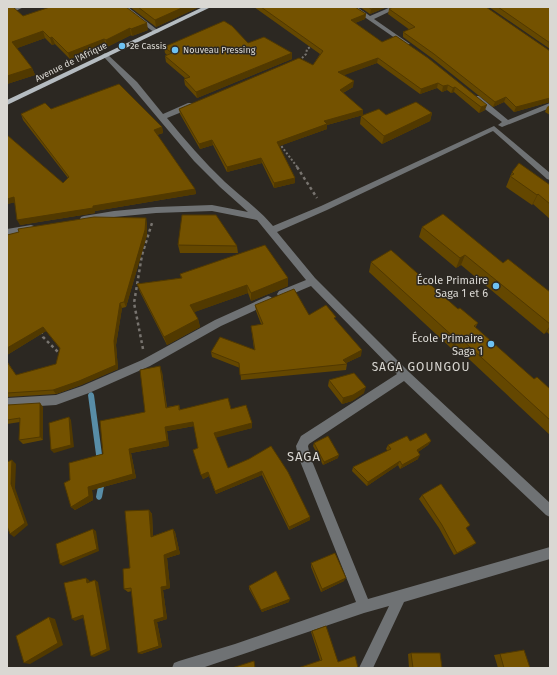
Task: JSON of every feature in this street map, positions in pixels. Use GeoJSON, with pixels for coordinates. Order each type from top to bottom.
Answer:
{"type":"FeatureCollection","features":[{"type":"Feature","properties":{"kind":"main road","name":"Avenue de l'Afrique"},"geometry":{"type":"LineString","coordinates":[[7,103],[208,7]]}},
{"type":"Feature","properties":{"kind":"street"},"geometry":{"type":"LineString","coordinates":[[11,11],[21,7]]}},
{"type":"Feature","properties":{"kind":"street"},"geometry":{"type":"LineString","coordinates":[[124,7],[157,32]]}},
{"type":"Feature","properties":{"kind":"street"},"geometry":{"type":"LineString","coordinates":[[353,7],[414,49]]}},
{"type":"Feature","properties":{"kind":"street"},"geometry":{"type":"LineString","coordinates":[[370,18],[396,7]]}},
{"type":"Feature","properties":{"kind":"street"},"geometry":{"type":"LineString","coordinates":[[105,55],[134,84],[209,172],[260,217],[312,281],[405,375],[550,511]]}},
{"type":"Feature","properties":{"kind":"street"},"geometry":{"type":"LineString","coordinates":[[472,96],[508,123]]}},
{"type":"Feature","properties":{"kind":"street"},"geometry":{"type":"LineString","coordinates":[[162,117],[196,104]]}},
{"type":"Feature","properties":{"kind":"street"},"geometry":{"type":"LineString","coordinates":[[270,230],[324,208],[494,128],[550,105]]}},
{"type":"Feature","properties":{"kind":"street"},"geometry":{"type":"LineString","coordinates":[[494,128],[550,177]]}},
{"type":"Feature","properties":{"kind":"street"},"geometry":{"type":"LineString","coordinates":[[76,220],[114,214],[156,210],[212,208],[260,217]]}},
{"type":"Feature","properties":{"kind":"street"},"geometry":{"type":"LineString","coordinates":[[7,232],[37,227]]}},
{"type":"Feature","properties":{"kind":"street"},"geometry":{"type":"LineString","coordinates":[[7,403],[56,400],[85,390],[146,363],[235,314],[312,281]]}},
{"type":"Feature","properties":{"kind":"street"},"geometry":{"type":"LineString","coordinates":[[364,606],[304,456],[302,446],[305,440],[405,375]]}},
{"type":"Feature","properties":{"kind":"street"},"geometry":{"type":"LineString","coordinates":[[179,668],[235,651],[364,606],[400,597],[550,553]]}},
{"type":"Feature","properties":{"kind":"street"},"geometry":{"type":"LineString","coordinates":[[366,668],[400,597]]}},
{"type":"Feature","properties":{"kind":"path"},"geometry":{"type":"LineString","coordinates":[[302,58],[306,54],[307,49],[314,44]]}},
{"type":"Feature","properties":{"kind":"path"},"geometry":{"type":"LineString","coordinates":[[276,140],[296,165],[324,208]]}},
{"type":"Feature","properties":{"kind":"path"},"geometry":{"type":"LineString","coordinates":[[146,363],[134,303],[142,255],[156,210]]}},
{"type":"Feature","properties":{"kind":"path"},"geometry":{"type":"LineString","coordinates":[[40,330],[43,338],[65,358]]}},
{"type":"Feature","properties":{"kind":"building"},"geometry":{"type":"Polygon","coordinates":[[[7,7],[13,7],[23,16],[50,7],[126,7],[147,23],[131,29],[130,28],[106,40],[104,39],[68,53],[52,37],[50,38],[43,31],[12,42],[32,68],[7,76],[7,7]]]}},
{"type":"Feature","properties":{"kind":"building"},"geometry":{"type":"Polygon","coordinates":[[[138,7],[184,7],[155,20],[138,7]]]}},
{"type":"Feature","properties":{"kind":"building"},"geometry":{"type":"Polygon","coordinates":[[[261,7],[355,7],[366,14],[351,20],[382,42],[396,36],[428,58],[487,105],[481,107],[455,87],[453,88],[448,85],[443,86],[438,83],[421,89],[378,58],[338,72],[354,81],[340,90],[363,110],[324,121],[327,124],[277,142],[295,178],[274,183],[261,158],[227,167],[212,140],[199,144],[179,109],[299,58],[313,65],[323,51],[261,7]]]}},
{"type":"Feature","properties":{"kind":"building"},"geometry":{"type":"Polygon","coordinates":[[[393,7],[486,7],[550,51],[550,98],[516,107],[506,97],[495,102],[434,54],[403,32],[415,27],[389,9],[393,7]]]}},
{"type":"Feature","properties":{"kind":"building"},"geometry":{"type":"Polygon","coordinates":[[[498,7],[550,7],[550,43],[498,7]]]}},
{"type":"Feature","properties":{"kind":"building"},"geometry":{"type":"Polygon","coordinates":[[[224,21],[232,26],[248,43],[264,37],[292,53],[196,92],[184,79],[190,77],[165,56],[172,53],[164,47],[224,21]]]}},
{"type":"Feature","properties":{"kind":"building"},"geometry":{"type":"Polygon","coordinates":[[[119,84],[162,127],[154,130],[195,189],[93,206],[93,208],[17,220],[14,197],[7,199],[7,135],[63,183],[69,177],[21,114],[45,103],[51,109],[119,84]]]}},
{"type":"Feature","properties":{"kind":"building"},"geometry":{"type":"Polygon","coordinates":[[[416,102],[432,113],[384,136],[361,116],[379,109],[386,115],[416,102]]]}},
{"type":"Feature","properties":{"kind":"building"},"geometry":{"type":"Polygon","coordinates":[[[519,163],[550,185],[550,204],[538,194],[537,195],[510,176],[514,174],[512,172],[519,163]]]}},
{"type":"Feature","properties":{"kind":"building"},"geometry":{"type":"Polygon","coordinates":[[[443,214],[503,263],[508,259],[550,292],[550,324],[465,255],[460,258],[422,227],[443,214]]]}},
{"type":"Feature","properties":{"kind":"building"},"geometry":{"type":"Polygon","coordinates":[[[182,215],[216,215],[237,246],[178,245],[182,215]]]}},
{"type":"Feature","properties":{"kind":"building"},"geometry":{"type":"Polygon","coordinates":[[[94,217],[146,218],[145,230],[124,302],[120,303],[114,341],[116,365],[79,381],[53,390],[7,393],[7,362],[16,375],[56,364],[60,348],[43,327],[7,348],[7,235],[19,232],[18,229],[94,217]]]}},
{"type":"Feature","properties":{"kind":"building"},"geometry":{"type":"Polygon","coordinates":[[[265,245],[288,278],[251,293],[247,285],[190,305],[198,319],[164,337],[137,284],[182,278],[180,274],[265,245]]]}},
{"type":"Feature","properties":{"kind":"building"},"geometry":{"type":"Polygon","coordinates":[[[391,250],[458,309],[460,308],[478,323],[474,326],[534,379],[537,377],[550,389],[550,420],[459,337],[456,339],[371,262],[391,250]]]}},
{"type":"Feature","properties":{"kind":"building"},"geometry":{"type":"Polygon","coordinates":[[[294,289],[309,315],[326,305],[336,317],[334,318],[362,350],[343,360],[347,364],[240,375],[239,363],[211,352],[220,337],[255,350],[251,326],[263,324],[255,305],[294,289]]]}},
{"type":"Feature","properties":{"kind":"building"},"geometry":{"type":"Polygon","coordinates":[[[160,366],[166,408],[179,405],[179,410],[228,398],[231,409],[246,405],[252,423],[214,433],[228,468],[249,459],[271,446],[288,472],[310,517],[289,527],[262,471],[215,491],[208,472],[201,475],[193,450],[198,448],[193,422],[165,427],[167,441],[129,449],[133,474],[88,487],[89,496],[71,507],[64,483],[70,480],[69,463],[103,454],[100,421],[145,412],[140,370],[160,366]]]}},
{"type":"Feature","properties":{"kind":"building"},"geometry":{"type":"Polygon","coordinates":[[[354,373],[366,387],[353,395],[343,398],[329,380],[354,373]]]}},
{"type":"Feature","properties":{"kind":"building"},"geometry":{"type":"Polygon","coordinates":[[[40,403],[40,437],[19,440],[20,418],[7,420],[7,405],[40,403]]]}},
{"type":"Feature","properties":{"kind":"building"},"geometry":{"type":"Polygon","coordinates":[[[69,417],[71,445],[51,450],[49,423],[69,417]]]}},
{"type":"Feature","properties":{"kind":"building"},"geometry":{"type":"Polygon","coordinates":[[[426,433],[431,441],[417,450],[420,455],[402,465],[400,461],[368,482],[353,467],[391,449],[388,445],[407,436],[410,441],[426,433]]]}},
{"type":"Feature","properties":{"kind":"building"},"geometry":{"type":"Polygon","coordinates":[[[328,436],[339,455],[324,462],[314,443],[328,436]]]}},
{"type":"Feature","properties":{"kind":"building"},"geometry":{"type":"Polygon","coordinates":[[[12,460],[11,484],[25,523],[10,534],[7,526],[7,462],[12,460]]]}},
{"type":"Feature","properties":{"kind":"building"},"geometry":{"type":"Polygon","coordinates":[[[441,484],[470,525],[466,528],[476,543],[457,553],[442,525],[422,495],[441,484]]]}},
{"type":"Feature","properties":{"kind":"building"},"geometry":{"type":"Polygon","coordinates":[[[149,510],[151,537],[173,529],[177,550],[164,555],[167,586],[161,587],[164,617],[154,620],[159,646],[138,653],[131,588],[124,589],[123,569],[130,568],[125,511],[149,510]]]}},
{"type":"Feature","properties":{"kind":"building"},"geometry":{"type":"Polygon","coordinates":[[[93,529],[97,549],[60,564],[56,544],[93,529]]]}},
{"type":"Feature","properties":{"kind":"building"},"geometry":{"type":"Polygon","coordinates":[[[335,553],[346,578],[322,589],[311,563],[335,553]]]}},
{"type":"Feature","properties":{"kind":"building"},"geometry":{"type":"Polygon","coordinates":[[[276,571],[290,599],[261,610],[249,586],[276,571]]]}},
{"type":"Feature","properties":{"kind":"building"},"geometry":{"type":"Polygon","coordinates":[[[86,578],[87,583],[95,580],[107,649],[91,656],[83,615],[72,619],[64,583],[86,578]]]}},
{"type":"Feature","properties":{"kind":"building"},"geometry":{"type":"Polygon","coordinates":[[[49,617],[58,643],[24,663],[16,636],[49,617]]]}},
{"type":"Feature","properties":{"kind":"building"},"geometry":{"type":"Polygon","coordinates":[[[326,626],[338,662],[355,656],[358,668],[298,668],[322,660],[312,631],[326,626]]]}},
{"type":"Feature","properties":{"kind":"building"},"geometry":{"type":"Polygon","coordinates":[[[524,650],[530,668],[504,668],[500,654],[524,650]]]}},
{"type":"Feature","properties":{"kind":"building"},"geometry":{"type":"Polygon","coordinates":[[[411,653],[440,653],[442,668],[413,668],[411,653]]]}},
{"type":"Feature","properties":{"kind":"building"},"geometry":{"type":"Polygon","coordinates":[[[254,661],[255,668],[232,668],[254,661]]]}},
{"type":"Feature","properties":{"kind":"waterway"},"geometry":{"type":"LineString","coordinates":[[91,395],[100,462]]}},
{"type":"Feature","properties":{"kind":"waterway"},"geometry":{"type":"LineString","coordinates":[[99,497],[102,481]]}},
{"type":"Feature","properties":{"kind":"place","name":"2e Cassis"},"geometry":{"type":"Point","coordinates":[122,46]}},
{"type":"Feature","properties":{"kind":"place","name":"Nouveau Pressing"},"geometry":{"type":"Point","coordinates":[175,50]}},
{"type":"Feature","properties":{"kind":"place","name":"École Primaire Saga 1 et 6"},"geometry":{"type":"Point","coordinates":[496,286]}},
{"type":"Feature","properties":{"kind":"place","name":"École Primaire Saga 1"},"geometry":{"type":"Point","coordinates":[491,344]}},
{"type":"Feature","properties":{"kind":"district","name":"SAGA GOUNGOU"},"geometry":{"type":"Point","coordinates":[421,367]}},
{"type":"Feature","properties":{"kind":"district","name":"SAGA"},"geometry":{"type":"Point","coordinates":[304,456]}}]}
